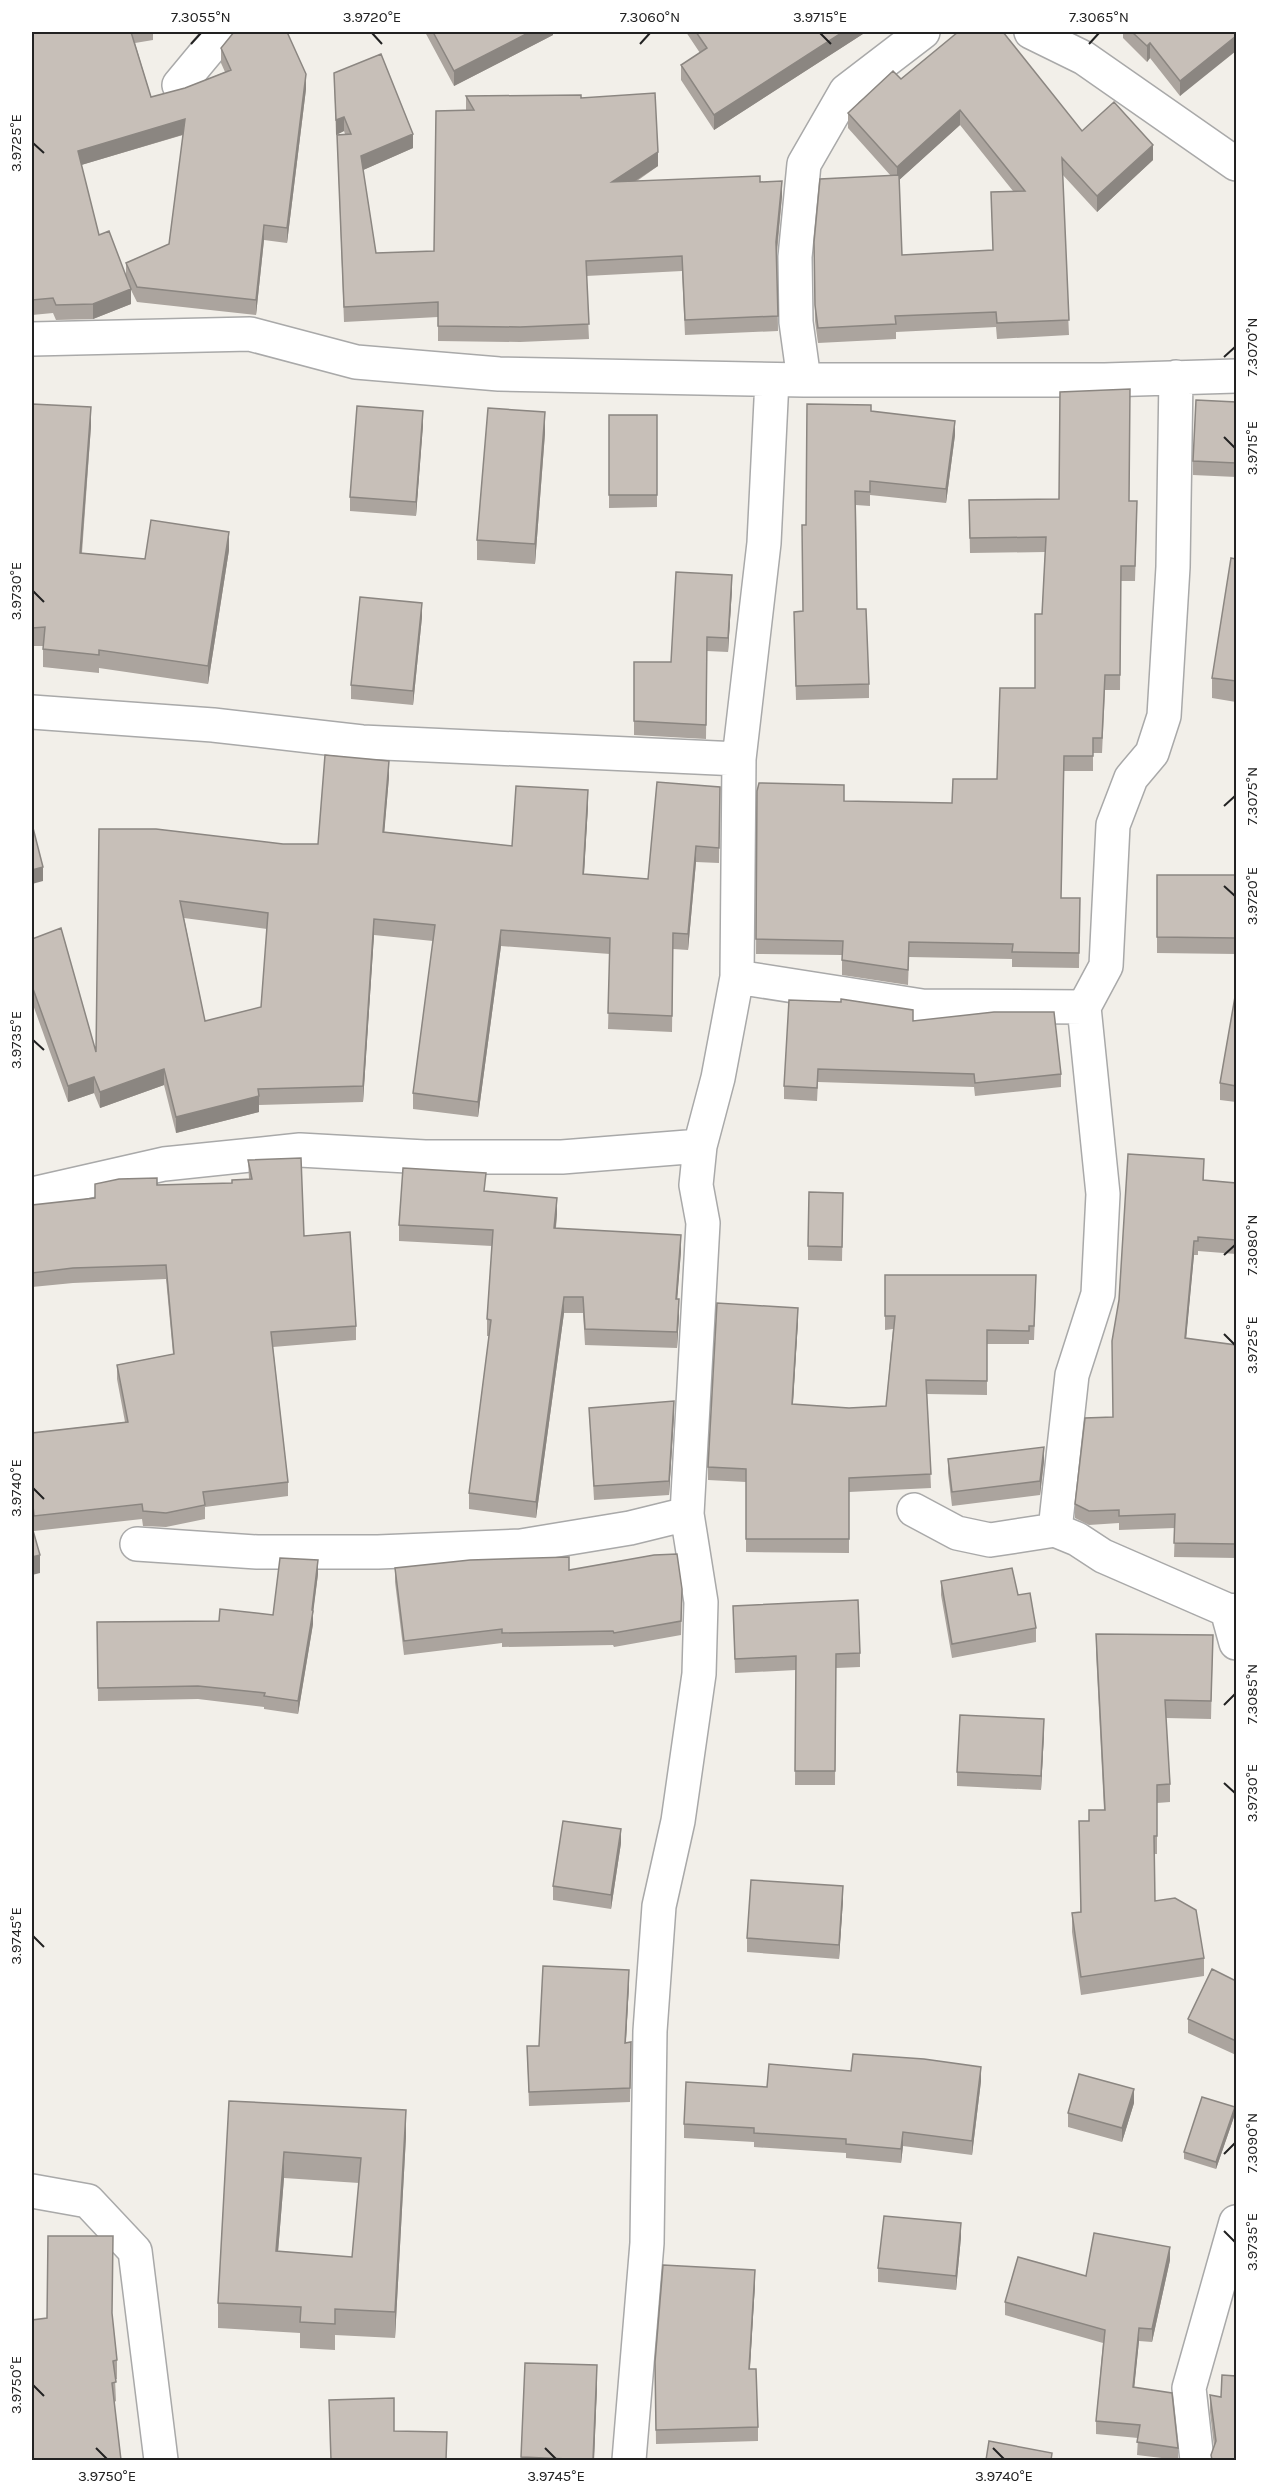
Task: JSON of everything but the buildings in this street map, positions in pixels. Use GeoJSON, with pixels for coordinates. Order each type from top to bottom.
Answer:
{"type":"FeatureCollection","features":[{"type":"Feature","properties":{"kind":"street"},"geometry":{"type":"LineString","coordinates":[[179,85],[223,32]]}},
{"type":"Feature","properties":{"kind":"street"},"geometry":{"type":"LineString","coordinates":[[804,380],[796,322],[795,257],[804,164],[846,91],[923,32]]}},
{"type":"Feature","properties":{"kind":"street"},"geometry":{"type":"LineString","coordinates":[[1031,32],[1084,58],[1236,164]]}},
{"type":"Feature","properties":{"kind":"street"},"geometry":{"type":"LineString","coordinates":[[32,339],[250,334],[356,362],[488,373],[772,380],[1105,380],[1236,376]]}},
{"type":"Feature","properties":{"kind":"street"},"geometry":{"type":"LineString","coordinates":[[1055,1530],[1072,1376],[1098,1294],[1103,1194],[1084,1008],[1106,966],[1113,825],[1131,778],[1152,753],[1164,716],[1173,567],[1176,377]]}},
{"type":"Feature","properties":{"kind":"street"},"geometry":{"type":"LineString","coordinates":[[629,2460],[647,2243],[650,2031],[659,1906],[678,1821],[699,1674],[701,1602],[687,1514],[703,1223],[696,1185],[700,1146],[718,1078],[737,977],[739,759],[764,543],[772,380]]}},
{"type":"Feature","properties":{"kind":"street"},"geometry":{"type":"LineString","coordinates":[[32,712],[213,724],[362,742],[739,759]]}},
{"type":"Feature","properties":{"kind":"street"},"geometry":{"type":"LineString","coordinates":[[737,977],[922,1006],[1084,1008]]}},
{"type":"Feature","properties":{"kind":"street"},"geometry":{"type":"LineString","coordinates":[[32,1194],[164,1164],[300,1150],[425,1157],[562,1157],[700,1146]]}},
{"type":"Feature","properties":{"kind":"street"},"geometry":{"type":"LineString","coordinates":[[914,1510],[957,1533],[990,1540],[1055,1530],[1077,1539],[1103,1556],[1232,1610],[1236,1644]]}},
{"type":"Feature","properties":{"kind":"street"},"geometry":{"type":"LineString","coordinates":[[137,1544],[268,1552],[378,1552],[521,1546],[630,1528],[687,1514]]}},
{"type":"Feature","properties":{"kind":"street"},"geometry":{"type":"LineString","coordinates":[[32,2191],[88,2201],[135,2251],[161,2460]]}},
{"type":"Feature","properties":{"kind":"street"},"geometry":{"type":"LineString","coordinates":[[1197,2460],[1190,2388],[1236,2222]]}}]}
